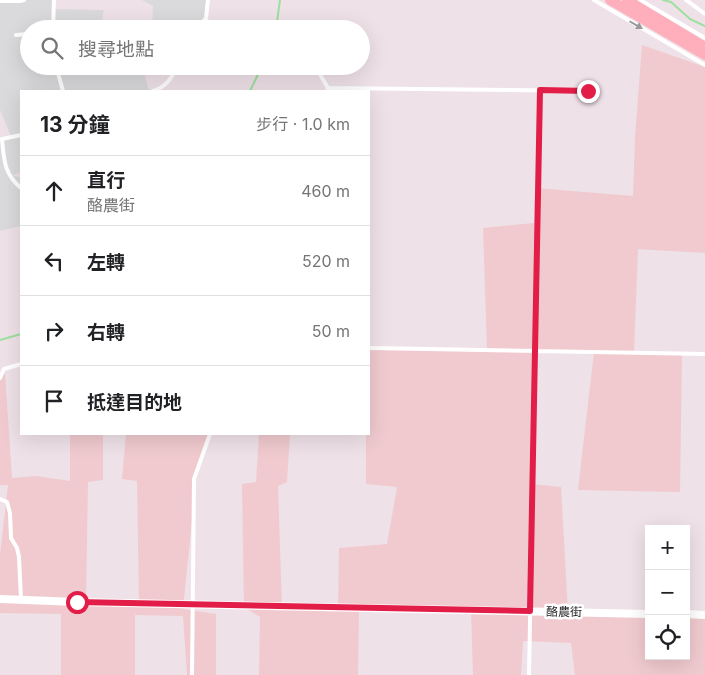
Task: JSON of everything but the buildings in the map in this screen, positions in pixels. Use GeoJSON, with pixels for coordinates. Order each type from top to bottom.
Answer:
{"type":"FeatureCollection","features":[{"type":"Feature","properties":{"kind":"street"},"geometry":{"type":"LineString","coordinates":[[610,0],[689,42],[705,47]]}},
{"type":"Feature","properties":{"kind":"street"},"geometry":{"type":"LineString","coordinates":[[627,0],[705,55]]}},
{"type":"Feature","properties":{"kind":"street","name":"酪農街"},"geometry":{"type":"LineString","coordinates":[[0,599],[645,614]]}},
{"type":"Feature","properties":{"kind":"street"},"geometry":{"type":"LineString","coordinates":[[690,614],[705,615]]}},
{"type":"Feature","properties":{"kind":"lane"},"geometry":{"type":"LineString","coordinates":[[0,1],[24,0]]}},
{"type":"Feature","properties":{"kind":"lane"},"geometry":{"type":"LineString","coordinates":[[54,0],[54,20]]}},
{"type":"Feature","properties":{"kind":"lane"},"geometry":{"type":"LineString","coordinates":[[206,18],[208,0]]}},
{"type":"Feature","properties":{"kind":"lane"},"geometry":{"type":"LineString","coordinates":[[594,0],[689,42],[705,38]]}},
{"type":"Feature","properties":{"kind":"lane"},"geometry":{"type":"LineString","coordinates":[[640,0],[689,42],[705,65]]}},
{"type":"Feature","properties":{"kind":"lane"},"geometry":{"type":"LineString","coordinates":[[686,0],[705,14]]}},
{"type":"Feature","properties":{"kind":"lane"},"geometry":{"type":"LineString","coordinates":[[16,35],[20,35]]}},
{"type":"Feature","properties":{"kind":"lane"},"geometry":{"type":"LineString","coordinates":[[58,75],[62,90]]}},
{"type":"Feature","properties":{"kind":"lane"},"geometry":{"type":"LineString","coordinates":[[156,90],[173,75]]}},
{"type":"Feature","properties":{"kind":"lane"},"geometry":{"type":"LineString","coordinates":[[319,75],[328,89],[588,91]]}},
{"type":"Feature","properties":{"kind":"lane"},"geometry":{"type":"LineString","coordinates":[[529,675],[540,90]]}},
{"type":"Feature","properties":{"kind":"lane"},"geometry":{"type":"LineString","coordinates":[[20,135],[1,139],[6,170],[13,182],[20,187]]}},
{"type":"Feature","properties":{"kind":"lane"},"geometry":{"type":"LineString","coordinates":[[370,348],[705,354]]}},
{"type":"Feature","properties":{"kind":"lane"},"geometry":{"type":"LineString","coordinates":[[0,378],[4,369],[20,364]]}},
{"type":"Feature","properties":{"kind":"lane"},"geometry":{"type":"LineString","coordinates":[[192,675],[194,479],[210,435]]}},
{"type":"Feature","properties":{"kind":"lane"},"geometry":{"type":"LineString","coordinates":[[0,499],[7,502],[10,513],[11,538],[17,548],[19,557],[21,600]]}},
{"type":"Feature","properties":{"kind":"shaded area"},"geometry":{"type":"Polygon","coordinates":[[[0,0],[54,0],[54,9],[104,10],[102,20],[20,20],[20,75],[145,75],[149,90],[20,90],[20,172],[12,176],[20,177],[20,226],[0,231],[0,138],[11,136],[0,110],[0,0]]]}},
{"type":"Feature","properties":{"kind":"shaded area"},"geometry":{"type":"Polygon","coordinates":[[[142,0],[208,0],[204,20],[152,20],[153,6],[142,0]]]}},
{"type":"Feature","properties":{"kind":"shaded area"},"geometry":{"type":"Polygon","coordinates":[[[642,45],[705,67],[705,253],[638,249],[634,351],[682,354],[680,492],[578,490],[594,352],[533,350],[531,484],[561,487],[568,612],[645,614],[645,660],[690,660],[690,615],[705,615],[705,675],[575,675],[571,643],[523,641],[521,675],[473,675],[471,610],[359,609],[358,675],[259,675],[260,617],[244,607],[242,484],[256,482],[259,435],[290,435],[287,482],[278,486],[282,608],[338,609],[339,548],[387,544],[397,487],[366,484],[366,435],[370,435],[370,347],[487,349],[483,228],[534,223],[535,188],[633,196],[635,137],[642,45]]]}},
{"type":"Feature","properties":{"kind":"shaded area"},"geometry":{"type":"Polygon","coordinates":[[[5,373],[12,478],[36,476],[70,481],[70,435],[103,435],[103,480],[88,482],[86,602],[139,603],[137,481],[122,479],[126,435],[210,435],[197,472],[183,609],[216,614],[216,675],[187,675],[183,616],[135,615],[135,675],[61,675],[61,614],[0,613],[0,555],[8,485],[0,485],[0,375],[5,373]]]}},
{"type":"Feature","properties":{"kind":"waterway"},"geometry":{"type":"LineString","coordinates":[[277,20],[280,0]]}},
{"type":"Feature","properties":{"kind":"waterway"},"geometry":{"type":"LineString","coordinates":[[663,0],[671,2],[690,19],[705,26]]}},
{"type":"Feature","properties":{"kind":"waterway"},"geometry":{"type":"LineString","coordinates":[[250,90],[258,75]]}},
{"type":"Feature","properties":{"kind":"waterway"},"geometry":{"type":"LineString","coordinates":[[0,340],[20,334]]}},
{"type":"Feature","properties":{"kind":"route"},"geometry":{"type":"LineString","coordinates":[[77,602],[530,611],[540,90],[588,91]]}}]}
